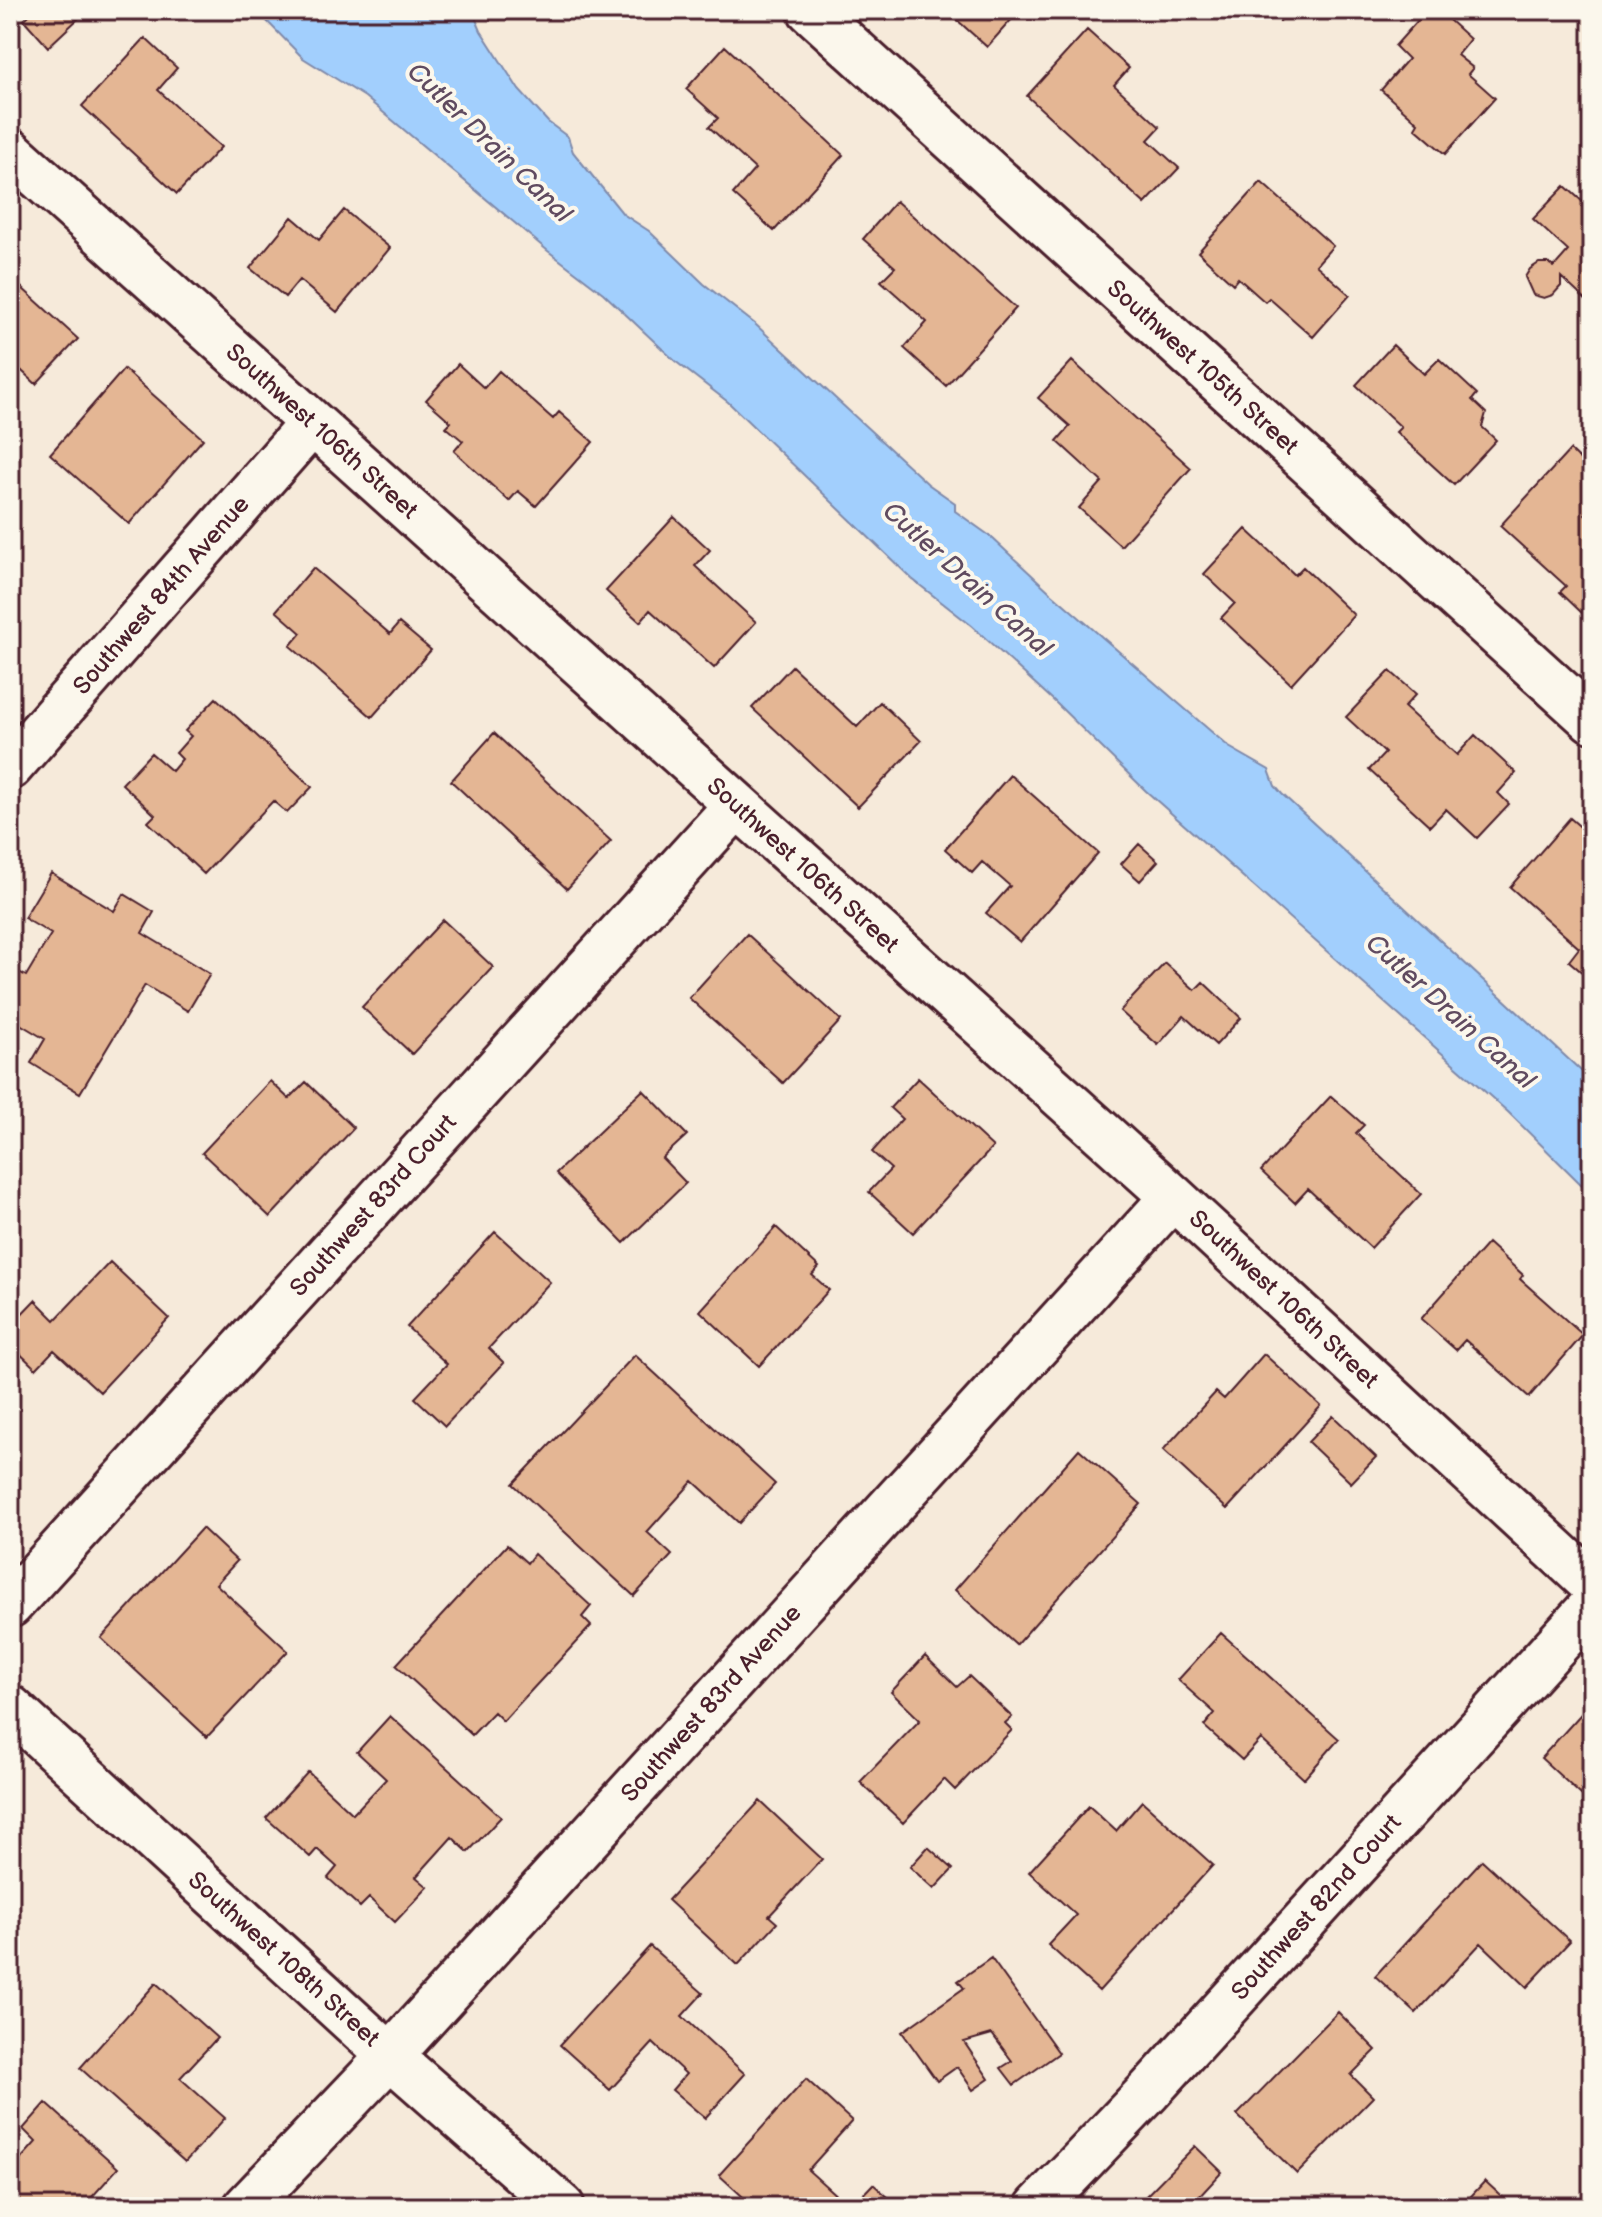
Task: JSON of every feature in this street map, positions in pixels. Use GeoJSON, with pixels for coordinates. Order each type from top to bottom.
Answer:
{"type":"FeatureCollection","features":[{"type":"Feature","properties":{"kind":"street","name":"Southwest 105th Street"},"geometry":{"type":"LineString","coordinates":[[812,12],[1592,720]]}},
{"type":"Feature","properties":{"kind":"street","name":"Southwest 106th Street"},"geometry":{"type":"LineString","coordinates":[[10,151],[1173,1197],[1592,1584]]}},
{"type":"Feature","properties":{"kind":"street","name":"Southwest 84th Avenue"},"geometry":{"type":"LineString","coordinates":[[10,767],[312,423]]}},
{"type":"Feature","properties":{"kind":"street","name":"Southwest 83rd Court"},"geometry":{"type":"LineString","coordinates":[[10,1605],[736,806]]}},
{"type":"Feature","properties":{"kind":"street","name":"Southwest 83rd Avenue"},"geometry":{"type":"LineString","coordinates":[[246,2207],[390,2056],[1173,1197]]}},
{"type":"Feature","properties":{"kind":"street","name":"Southwest 82nd Court"},"geometry":{"type":"LineString","coordinates":[[1038,2207],[1149,2091],[1592,1606]]}},
{"type":"Feature","properties":{"kind":"street","name":"Southwest 108th Street"},"geometry":{"type":"LineString","coordinates":[[10,1708],[390,2056],[562,2207]]}},
{"type":"Feature","properties":{"kind":"water","name":"Cutler Drain Canal"},"geometry":{"type":"Polygon","coordinates":[[[256,10],[472,10],[481,31],[519,90],[548,122],[568,137],[573,152],[623,214],[649,231],[704,284],[755,324],[928,484],[955,503],[955,511],[990,536],[1229,747],[1269,770],[1282,794],[1592,1081],[1592,1195],[1508,1112],[1146,791],[972,626],[912,579],[728,402],[675,361],[603,293],[548,251],[365,97],[303,58],[256,10]]]}},
{"type":"Feature","properties":{"kind":"building"},"geometry":{"type":"Polygon","coordinates":[[[34,10],[73,10],[80,17],[48,47],[24,20],[34,10]]]}},
{"type":"Feature","properties":{"kind":"building"},"geometry":{"type":"Polygon","coordinates":[[[946,10],[1020,10],[987,47],[946,10]]]}},
{"type":"Feature","properties":{"kind":"building"},"geometry":{"type":"Polygon","coordinates":[[[1268,10],[1289,10],[1280,21],[1268,10]]]}},
{"type":"Feature","properties":{"kind":"building"},"geometry":{"type":"Polygon","coordinates":[[[1427,10],[1438,10],[1470,39],[1457,55],[1473,68],[1468,74],[1495,98],[1445,154],[1415,128],[1418,123],[1381,90],[1408,59],[1395,46],[1427,10]]]}},
{"type":"Feature","properties":{"kind":"building"},"geometry":{"type":"Polygon","coordinates":[[[1087,30],[1129,68],[1114,85],[1160,127],[1148,140],[1179,168],[1145,204],[1027,96],[1087,30]]]}},
{"type":"Feature","properties":{"kind":"building"},"geometry":{"type":"Polygon","coordinates":[[[145,38],[177,68],[158,90],[221,147],[177,194],[82,106],[145,38]]]}},
{"type":"Feature","properties":{"kind":"building"},"geometry":{"type":"Polygon","coordinates":[[[725,46],[843,155],[774,231],[733,194],[755,169],[709,127],[718,118],[686,89],[725,46]]]}},
{"type":"Feature","properties":{"kind":"building"},"geometry":{"type":"Polygon","coordinates":[[[1261,182],[1333,246],[1316,265],[1350,295],[1313,337],[1269,298],[1265,302],[1238,278],[1233,284],[1198,252],[1261,182]]]}},
{"type":"Feature","properties":{"kind":"building"},"geometry":{"type":"Polygon","coordinates":[[[1565,186],[1592,210],[1592,306],[1561,277],[1561,286],[1553,295],[1544,298],[1533,295],[1525,277],[1539,263],[1554,267],[1568,251],[1533,219],[1565,186]]]}},
{"type":"Feature","properties":{"kind":"building"},"geometry":{"type":"Polygon","coordinates":[[[896,201],[1016,308],[946,386],[904,348],[927,322],[881,281],[895,267],[863,239],[896,201]]]}},
{"type":"Feature","properties":{"kind":"building"},"geometry":{"type":"Polygon","coordinates":[[[344,210],[390,248],[337,312],[299,280],[285,297],[250,268],[292,217],[319,240],[344,210]]]}},
{"type":"Feature","properties":{"kind":"building"},"geometry":{"type":"Polygon","coordinates":[[[10,277],[78,339],[36,384],[10,360],[10,277]]]}},
{"type":"Feature","properties":{"kind":"building"},"geometry":{"type":"Polygon","coordinates":[[[1393,345],[1424,374],[1439,359],[1477,394],[1472,400],[1486,413],[1482,427],[1496,440],[1454,485],[1396,432],[1401,427],[1356,385],[1393,345]]]}},
{"type":"Feature","properties":{"kind":"building"},"geometry":{"type":"Polygon","coordinates":[[[1072,361],[1191,468],[1121,546],[1079,508],[1102,482],[1057,441],[1070,426],[1038,398],[1072,361]]]}},
{"type":"Feature","properties":{"kind":"building"},"geometry":{"type":"Polygon","coordinates":[[[458,364],[484,388],[499,371],[553,419],[559,412],[593,442],[536,506],[518,491],[509,501],[454,451],[463,441],[446,427],[451,422],[426,400],[458,364]]]}},
{"type":"Feature","properties":{"kind":"building"},"geometry":{"type":"Polygon","coordinates":[[[124,369],[203,439],[129,524],[50,454],[124,369]]]}},
{"type":"Feature","properties":{"kind":"building"},"geometry":{"type":"Polygon","coordinates":[[[1570,450],[1592,471],[1592,506],[1585,514],[1592,520],[1592,602],[1582,613],[1560,592],[1566,586],[1500,526],[1570,450]]]}},
{"type":"Feature","properties":{"kind":"building"},"geometry":{"type":"Polygon","coordinates":[[[674,517],[710,550],[695,566],[756,622],[714,668],[650,610],[640,622],[606,591],[674,517]]]}},
{"type":"Feature","properties":{"kind":"building"},"geometry":{"type":"Polygon","coordinates":[[[1246,529],[1295,575],[1303,567],[1354,615],[1291,684],[1221,618],[1235,603],[1204,574],[1246,529]]]}},
{"type":"Feature","properties":{"kind":"building"},"geometry":{"type":"Polygon","coordinates":[[[313,568],[390,634],[399,623],[431,650],[372,717],[290,646],[301,633],[276,611],[313,568]]]}},
{"type":"Feature","properties":{"kind":"building"},"geometry":{"type":"Polygon","coordinates":[[[792,666],[857,727],[880,702],[921,741],[858,807],[752,708],[792,666]]]}},
{"type":"Feature","properties":{"kind":"building"},"geometry":{"type":"Polygon","coordinates":[[[1390,671],[1416,694],[1404,707],[1457,755],[1475,735],[1516,773],[1498,793],[1509,804],[1477,838],[1446,809],[1430,826],[1369,770],[1385,753],[1346,717],[1390,671]]]}},
{"type":"Feature","properties":{"kind":"building"},"geometry":{"type":"Polygon","coordinates":[[[216,698],[312,787],[287,813],[273,801],[204,874],[148,822],[155,815],[122,784],[151,753],[172,771],[182,759],[176,753],[191,736],[185,731],[216,698]]]}},
{"type":"Feature","properties":{"kind":"building"},"geometry":{"type":"Polygon","coordinates":[[[494,733],[611,841],[567,889],[451,781],[494,733]]]}},
{"type":"Feature","properties":{"kind":"building"},"geometry":{"type":"Polygon","coordinates":[[[1010,775],[1098,853],[1020,942],[986,913],[1010,886],[982,862],[972,873],[945,849],[1010,775]]]}},
{"type":"Feature","properties":{"kind":"building"},"geometry":{"type":"Polygon","coordinates":[[[1570,818],[1592,837],[1592,981],[1569,961],[1579,948],[1510,887],[1570,818]]]}},
{"type":"Feature","properties":{"kind":"building"},"geometry":{"type":"Polygon","coordinates":[[[1139,844],[1158,861],[1140,881],[1121,864],[1139,844]]]}},
{"type":"Feature","properties":{"kind":"building"},"geometry":{"type":"Polygon","coordinates":[[[51,873],[114,911],[124,894],[154,912],[142,933],[210,974],[188,1011],[145,985],[80,1093],[31,1063],[45,1039],[10,1018],[10,967],[26,976],[51,934],[24,918],[51,873]]]}},
{"type":"Feature","properties":{"kind":"building"},"geometry":{"type":"Polygon","coordinates":[[[443,920],[493,967],[412,1054],[362,1007],[443,920]]]}},
{"type":"Feature","properties":{"kind":"building"},"geometry":{"type":"Polygon","coordinates":[[[747,934],[841,1020],[783,1083],[689,998],[747,934]]]}},
{"type":"Feature","properties":{"kind":"building"},"geometry":{"type":"Polygon","coordinates":[[[1165,963],[1195,990],[1203,982],[1241,1018],[1216,1045],[1184,1016],[1158,1045],[1120,1011],[1165,963]]]}},
{"type":"Feature","properties":{"kind":"building"},"geometry":{"type":"Polygon","coordinates":[[[918,1078],[993,1147],[913,1233],[869,1192],[891,1169],[872,1152],[902,1119],[890,1108],[918,1078]]]}},
{"type":"Feature","properties":{"kind":"building"},"geometry":{"type":"Polygon","coordinates":[[[270,1081],[289,1099],[306,1082],[354,1128],[270,1217],[202,1153],[270,1081]]]}},
{"type":"Feature","properties":{"kind":"building"},"geometry":{"type":"Polygon","coordinates":[[[643,1090],[687,1135],[662,1158],[686,1183],[624,1243],[556,1173],[643,1090]]]}},
{"type":"Feature","properties":{"kind":"building"},"geometry":{"type":"Polygon","coordinates":[[[1331,1096],[1364,1125],[1356,1133],[1421,1194],[1371,1248],[1308,1189],[1295,1203],[1261,1171],[1331,1096]]]}},
{"type":"Feature","properties":{"kind":"building"},"geometry":{"type":"Polygon","coordinates":[[[776,1227],[819,1267],[812,1275],[829,1290],[759,1366],[700,1311],[776,1227]]]}},
{"type":"Feature","properties":{"kind":"building"},"geometry":{"type":"Polygon","coordinates":[[[495,1232],[550,1282],[489,1348],[504,1363],[445,1426],[415,1398],[447,1364],[407,1327],[495,1232]]]}},
{"type":"Feature","properties":{"kind":"building"},"geometry":{"type":"Polygon","coordinates":[[[1488,1243],[1523,1275],[1520,1279],[1583,1335],[1529,1397],[1465,1340],[1456,1350],[1421,1319],[1488,1243]]]}},
{"type":"Feature","properties":{"kind":"building"},"geometry":{"type":"Polygon","coordinates":[[[110,1262],[169,1318],[100,1392],[54,1350],[36,1369],[10,1344],[10,1326],[35,1300],[55,1320],[110,1262]]]}},
{"type":"Feature","properties":{"kind":"building"},"geometry":{"type":"Polygon","coordinates":[[[1264,1354],[1321,1406],[1227,1509],[1163,1450],[1216,1392],[1224,1399],[1264,1354]]]}},
{"type":"Feature","properties":{"kind":"building"},"geometry":{"type":"Polygon","coordinates":[[[635,1355],[775,1484],[739,1523],[693,1481],[647,1532],[672,1555],[634,1596],[513,1484],[635,1355]]]}},
{"type":"Feature","properties":{"kind":"building"},"geometry":{"type":"Polygon","coordinates":[[[1333,1416],[1376,1457],[1351,1483],[1308,1442],[1333,1416]]]}},
{"type":"Feature","properties":{"kind":"building"},"geometry":{"type":"Polygon","coordinates":[[[1079,1449],[1141,1504],[1016,1645],[955,1590],[1079,1449]]]}},
{"type":"Feature","properties":{"kind":"building"},"geometry":{"type":"Polygon","coordinates":[[[202,1528],[237,1561],[216,1584],[288,1651],[207,1737],[101,1638],[202,1528]]]}},
{"type":"Feature","properties":{"kind":"building"},"geometry":{"type":"Polygon","coordinates":[[[507,1545],[527,1563],[534,1554],[591,1606],[582,1617],[591,1626],[503,1721],[494,1712],[472,1735],[396,1665],[507,1545]]]}},
{"type":"Feature","properties":{"kind":"building"},"geometry":{"type":"Polygon","coordinates":[[[1221,1633],[1339,1739],[1304,1779],[1261,1739],[1242,1760],[1204,1726],[1215,1713],[1178,1680],[1221,1633]]]}},
{"type":"Feature","properties":{"kind":"building"},"geometry":{"type":"Polygon","coordinates":[[[925,1656],[957,1687],[969,1676],[1012,1717],[1005,1723],[1012,1730],[955,1790],[944,1779],[903,1823],[860,1782],[920,1720],[891,1692],[925,1656]]]}},
{"type":"Feature","properties":{"kind":"building"},"geometry":{"type":"Polygon","coordinates":[[[1590,1704],[1592,1706],[1592,1805],[1541,1758],[1590,1704]]]}},
{"type":"Feature","properties":{"kind":"building"},"geometry":{"type":"Polygon","coordinates":[[[390,1716],[501,1817],[468,1852],[452,1837],[416,1877],[428,1887],[395,1922],[369,1898],[360,1907],[328,1878],[337,1867],[317,1849],[310,1857],[266,1818],[308,1772],[353,1814],[386,1779],[357,1752],[390,1716]]]}},
{"type":"Feature","properties":{"kind":"building"},"geometry":{"type":"Polygon","coordinates":[[[760,1801],[822,1859],[769,1916],[777,1923],[738,1965],[668,1900],[760,1801]]]}},
{"type":"Feature","properties":{"kind":"building"},"geometry":{"type":"Polygon","coordinates":[[[1142,1801],[1213,1865],[1099,1991],[1048,1945],[1076,1915],[1029,1872],[1089,1806],[1116,1831],[1142,1801]]]}},
{"type":"Feature","properties":{"kind":"building"},"geometry":{"type":"Polygon","coordinates":[[[928,1847],[953,1869],[934,1889],[910,1867],[928,1847]]]}},
{"type":"Feature","properties":{"kind":"building"},"geometry":{"type":"Polygon","coordinates":[[[1482,1860],[1570,1941],[1527,1987],[1481,1943],[1416,2013],[1375,1976],[1482,1860]]]}},
{"type":"Feature","properties":{"kind":"building"},"geometry":{"type":"Polygon","coordinates":[[[650,1946],[703,1993],[682,2016],[745,2074],[705,2118],[672,2090],[686,2074],[653,2043],[610,2090],[560,2045],[650,1946]]]}},
{"type":"Feature","properties":{"kind":"building"},"geometry":{"type":"Polygon","coordinates":[[[991,1958],[1059,2053],[1014,2085],[1001,2068],[1012,2061],[992,2034],[964,2042],[989,2079],[973,2090],[957,2067],[937,2081],[902,2032],[964,1988],[958,1981],[991,1958]]]}},
{"type":"Feature","properties":{"kind":"building"},"geometry":{"type":"Polygon","coordinates":[[[156,1983],[217,2038],[180,2078],[225,2118],[185,2162],[80,2068],[156,1983]]]}},
{"type":"Feature","properties":{"kind":"building"},"geometry":{"type":"Polygon","coordinates":[[[1338,2012],[1376,2050],[1351,2075],[1373,2097],[1297,2174],[1237,2115],[1338,2012]]]}},
{"type":"Feature","properties":{"kind":"building"},"geometry":{"type":"Polygon","coordinates":[[[806,2079],[852,2121],[808,2170],[849,2207],[754,2207],[719,2175],[806,2079]]]}},
{"type":"Feature","properties":{"kind":"building"},"geometry":{"type":"Polygon","coordinates":[[[46,2103],[118,2168],[83,2207],[10,2207],[10,2171],[36,2142],[23,2129],[46,2103]]]}},
{"type":"Feature","properties":{"kind":"building"},"geometry":{"type":"Polygon","coordinates":[[[1195,2146],[1222,2172],[1197,2199],[1205,2207],[1135,2207],[1195,2146]]]}},
{"type":"Feature","properties":{"kind":"building"},"geometry":{"type":"Polygon","coordinates":[[[1485,2181],[1513,2207],[1461,2207],[1485,2181]]]}},
{"type":"Feature","properties":{"kind":"building"},"geometry":{"type":"Polygon","coordinates":[[[873,2184],[897,2205],[896,2207],[851,2207],[873,2184]]]}}]}
